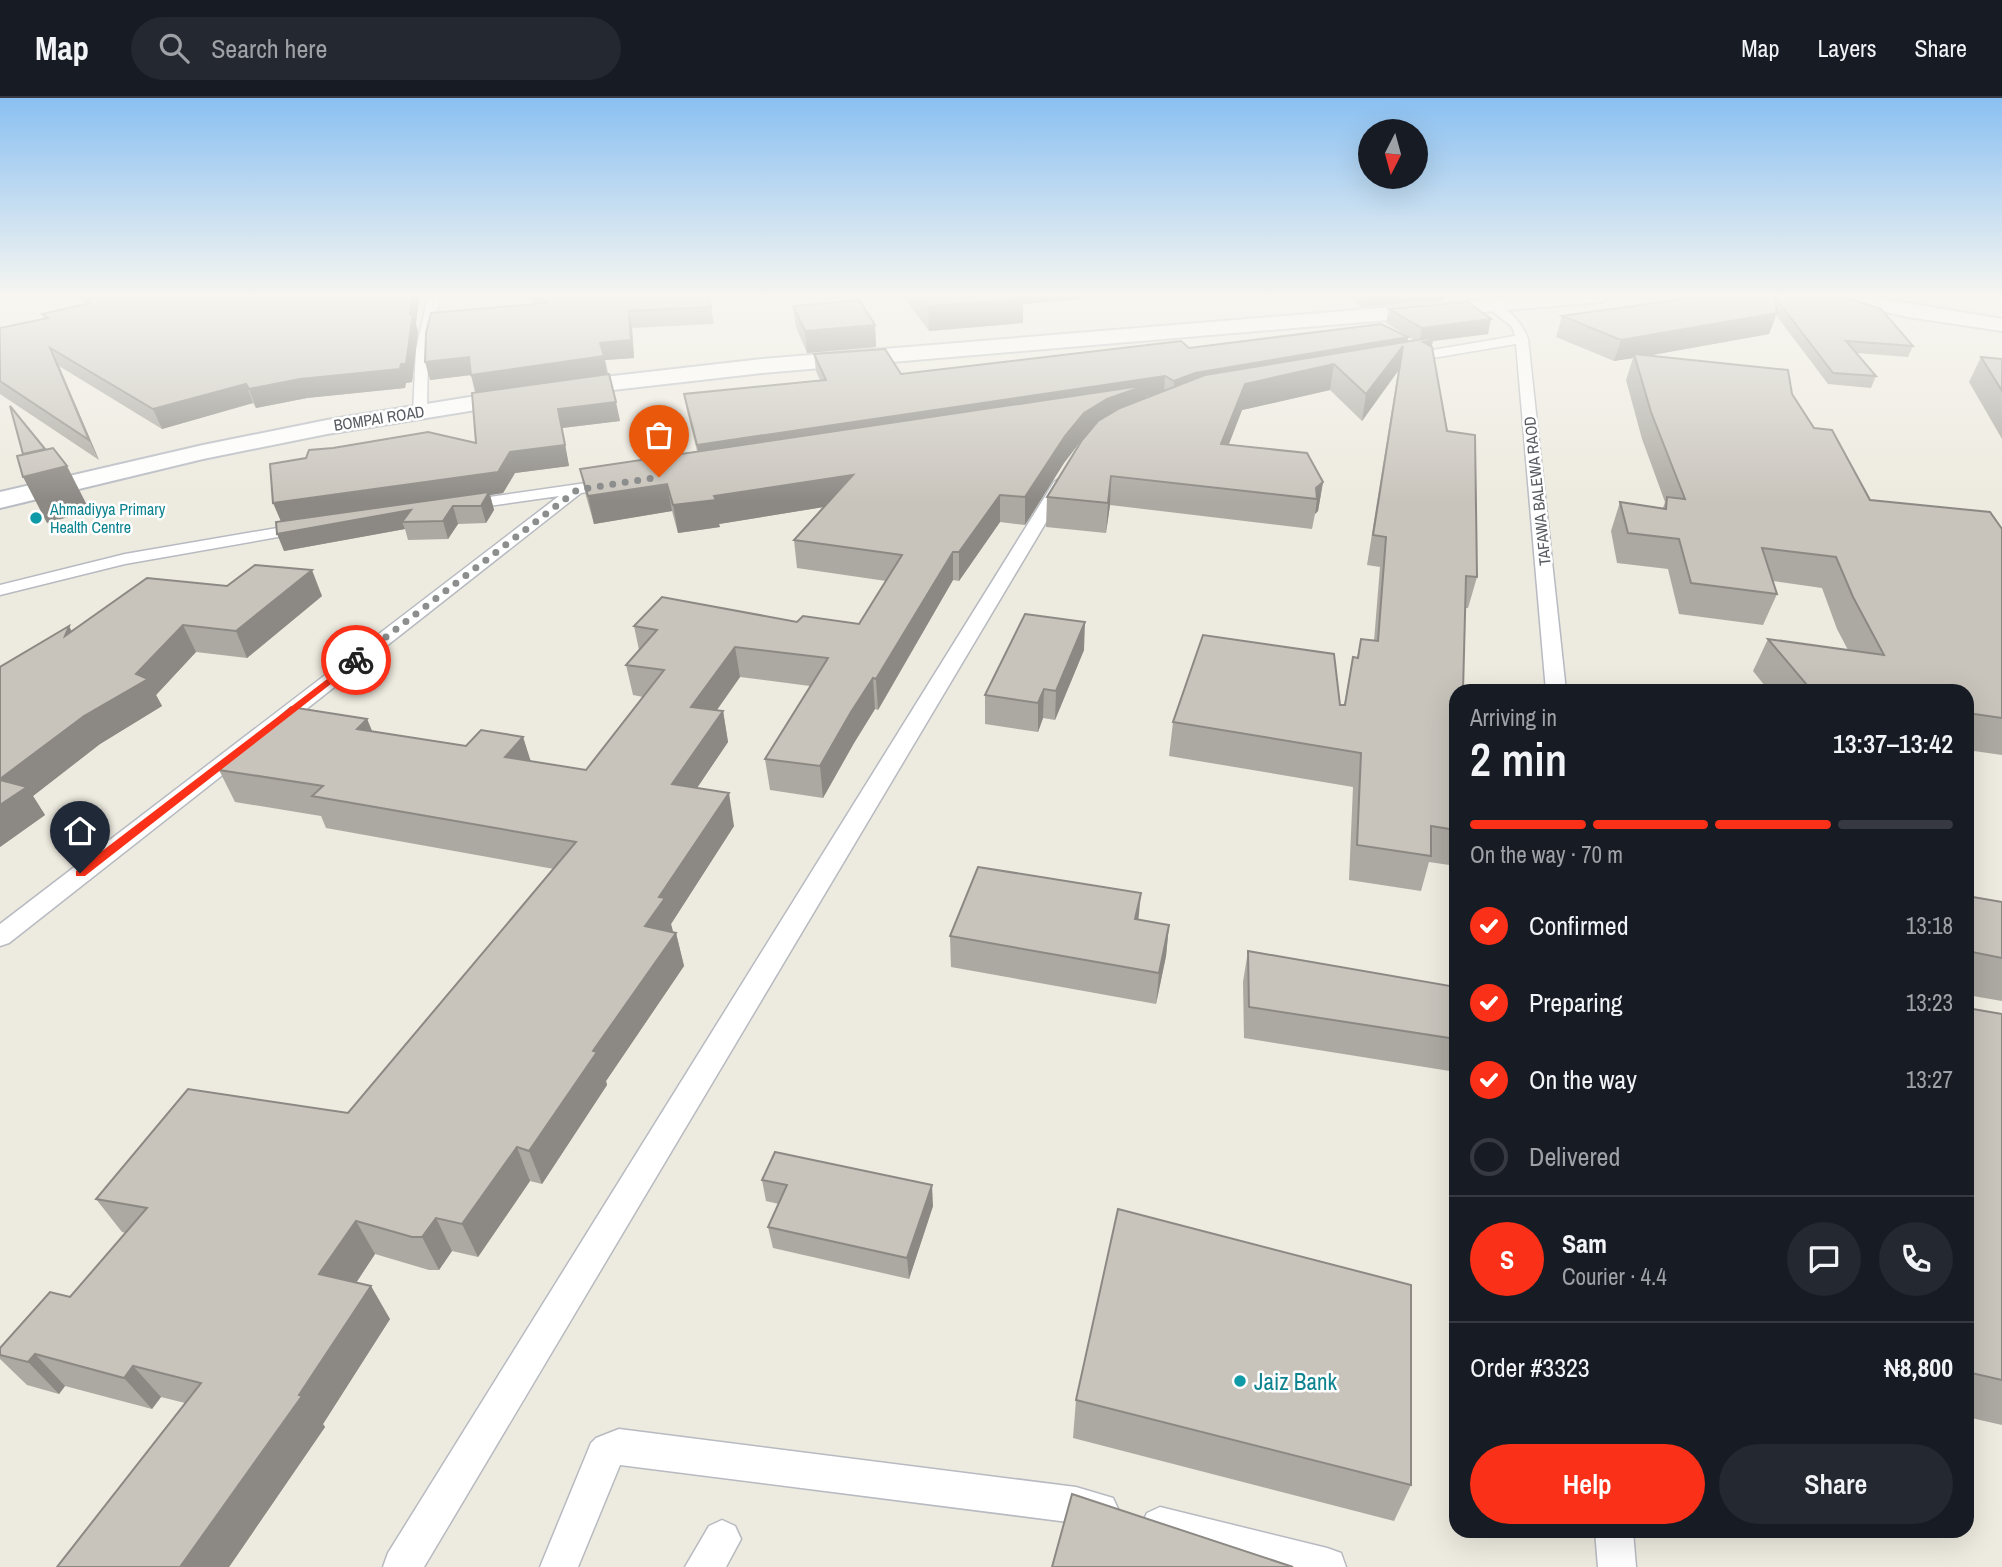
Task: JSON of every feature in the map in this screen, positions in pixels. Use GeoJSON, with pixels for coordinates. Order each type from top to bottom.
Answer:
{"type":"FeatureCollection","features":[{"type":"Feature","properties":{"kind":"main road","name":"BOMPAI ROAD"},"geometry":{"type":"LineString","coordinates":[[0,500],[215,449],[420,412],[569,388],[779,365]]}},
{"type":"Feature","properties":{"kind":"lane"},"geometry":{"type":"LineString","coordinates":[[420,412],[422,365]]}},
{"type":"Feature","properties":{"kind":"lane","name":"TAFAWA BALEWA RAOD"},"geometry":{"type":"LineString","coordinates":[[1522,365],[1555,684]]}},
{"type":"Feature","properties":{"kind":"lane"},"geometry":{"type":"LineString","coordinates":[[401,1567],[1073,464]]}},
{"type":"Feature","properties":{"kind":"lane"},"geometry":{"type":"LineString","coordinates":[[442,508],[632,481]]}},
{"type":"Feature","properties":{"kind":"lane"},"geometry":{"type":"LineString","coordinates":[[0,937],[577,490]]}},
{"type":"Feature","properties":{"kind":"lane"},"geometry":{"type":"LineString","coordinates":[[0,590],[125,559],[322,525]]}},
{"type":"Feature","properties":{"kind":"lane"},"geometry":{"type":"LineString","coordinates":[[559,1567],[604,1456],[619,1447],[1076,1505],[1327,1567]]}},
{"type":"Feature","properties":{"kind":"lane"},"geometry":{"type":"LineString","coordinates":[[1615,1538],[1617,1567]]}},
{"type":"Feature","properties":{"kind":"building"},"geometry":{"type":"Polygon","coordinates":[[[0,365],[57,365],[89,440],[0,381],[0,365]]]}},
{"type":"Feature","properties":{"kind":"building"},"geometry":{"type":"Polygon","coordinates":[[[78,365],[401,365],[400,369],[300,379],[249,389],[246,384],[153,409],[78,365]]]}},
{"type":"Feature","properties":{"kind":"building"},"geometry":{"type":"Polygon","coordinates":[[[470,365],[544,365],[471,375],[470,365]]]}},
{"type":"Feature","properties":{"kind":"building"},"geometry":{"type":"Polygon","coordinates":[[[819,365],[895,365],[901,374],[981,365],[1245,365],[1195,373],[1174,381],[1165,376],[697,445],[684,394],[826,380],[819,365]]]}},
{"type":"Feature","properties":{"kind":"building"},"geometry":{"type":"Polygon","coordinates":[[[1268,365],[1332,365],[1245,384],[1221,444],[1307,453],[1323,482],[1316,488],[1317,499],[1111,476],[1108,503],[1047,497],[1082,440],[1098,421],[1120,408],[1205,375],[1268,365]]]}},
{"type":"Feature","properties":{"kind":"building"},"geometry":{"type":"Polygon","coordinates":[[[1335,365],[1389,365],[1366,394],[1335,365]]]}},
{"type":"Feature","properties":{"kind":"building"},"geometry":{"type":"Polygon","coordinates":[[[1400,365],[1435,365],[1447,431],[1475,435],[1477,577],[1466,576],[1463,684],[1449,684],[1449,829],[1431,826],[1431,856],[1357,845],[1361,753],[1173,722],[1203,635],[1334,654],[1340,705],[1345,705],[1353,657],[1358,658],[1361,639],[1378,641],[1386,537],[1373,535],[1400,365]]]}},
{"type":"Feature","properties":{"kind":"building"},"geometry":{"type":"Polygon","coordinates":[[[1637,365],[1736,365],[1788,370],[1792,394],[1814,428],[1832,430],[1870,500],[1990,512],[2002,529],[2002,718],[1974,714],[1974,684],[1806,684],[1768,639],[1884,655],[1853,597],[1836,557],[1762,548],[1777,594],[1691,583],[1679,539],[1628,533],[1620,502],[1666,509],[1667,497],[1685,499],[1651,412],[1637,365]]]}},
{"type":"Feature","properties":{"kind":"building"},"geometry":{"type":"Polygon","coordinates":[[[1827,365],[1866,365],[1876,376],[1833,373],[1827,365]]]}},
{"type":"Feature","properties":{"kind":"building"},"geometry":{"type":"Polygon","coordinates":[[[1986,365],[2002,365],[2002,391],[1986,365]]]}},
{"type":"Feature","properties":{"kind":"building"},"geometry":{"type":"Polygon","coordinates":[[[609,374],[616,402],[558,409],[565,445],[510,452],[498,472],[273,503],[270,464],[306,458],[309,450],[428,432],[476,443],[472,393],[609,374]]]}},
{"type":"Feature","properties":{"kind":"building"},"geometry":{"type":"Polygon","coordinates":[[[1147,385],[1107,399],[1084,413],[1065,436],[1025,497],[1000,495],[959,552],[953,552],[876,679],[873,678],[851,712],[820,766],[765,759],[828,658],[735,647],[691,707],[723,711],[672,784],[729,793],[659,897],[665,898],[645,926],[676,933],[593,1051],[597,1052],[529,1151],[517,1147],[462,1224],[436,1218],[422,1237],[412,1237],[356,1221],[319,1274],[371,1286],[299,1395],[302,1396],[180,1567],[57,1567],[201,1383],[133,1366],[124,1378],[35,1354],[28,1362],[0,1355],[0,1348],[50,1292],[70,1297],[147,1208],[96,1199],[188,1089],[348,1113],[576,842],[312,796],[323,786],[219,770],[291,707],[367,719],[357,729],[466,746],[481,730],[523,737],[505,757],[586,770],[664,670],[626,665],[657,630],[634,626],[662,597],[797,622],[803,616],[859,624],[902,555],[794,540],[853,475],[714,496],[716,500],[673,505],[667,484],[588,496],[580,469],[1147,385]]]}},
{"type":"Feature","properties":{"kind":"building"},"geometry":{"type":"Polygon","coordinates":[[[10,406],[45,449],[23,454],[10,406]]]}},
{"type":"Feature","properties":{"kind":"building"},"geometry":{"type":"Polygon","coordinates":[[[53,448],[67,466],[23,477],[17,456],[53,448]]]}},
{"type":"Feature","properties":{"kind":"building"},"geometry":{"type":"Polygon","coordinates":[[[489,492],[481,506],[453,506],[443,521],[402,522],[411,510],[277,534],[276,522],[489,492]]]}},
{"type":"Feature","properties":{"kind":"building"},"geometry":{"type":"Polygon","coordinates":[[[255,565],[312,570],[236,631],[183,625],[136,674],[148,679],[84,716],[0,779],[0,667],[69,626],[65,636],[147,578],[227,586],[255,565]]]}},
{"type":"Feature","properties":{"kind":"building"},"geometry":{"type":"Polygon","coordinates":[[[1025,614],[1085,622],[1056,691],[1044,689],[1038,703],[985,695],[1025,614]]]}},
{"type":"Feature","properties":{"kind":"building"},"geometry":{"type":"Polygon","coordinates":[[[0,780],[27,787],[0,805],[0,780]]]}},
{"type":"Feature","properties":{"kind":"building"},"geometry":{"type":"Polygon","coordinates":[[[978,867],[1141,893],[1135,919],[1169,925],[1159,973],[950,936],[978,867]]]}},
{"type":"Feature","properties":{"kind":"building"},"geometry":{"type":"Polygon","coordinates":[[[1974,897],[2002,902],[2002,958],[1974,952],[1974,897]]]}},
{"type":"Feature","properties":{"kind":"building"},"geometry":{"type":"Polygon","coordinates":[[[1248,951],[1449,986],[1449,1038],[1249,1007],[1248,951]]]}},
{"type":"Feature","properties":{"kind":"building"},"geometry":{"type":"Polygon","coordinates":[[[1974,1009],[2002,1014],[2002,1380],[1974,1374],[1974,1009]]]}},
{"type":"Feature","properties":{"kind":"building"},"geometry":{"type":"Polygon","coordinates":[[[775,1152],[932,1185],[907,1258],[768,1227],[787,1185],[762,1180],[775,1152]]]}},
{"type":"Feature","properties":{"kind":"building","name":"Jaiz Bank"},"geometry":{"type":"Polygon","coordinates":[[[1118,1209],[1411,1285],[1411,1485],[1076,1400],[1118,1209]]]}},
{"type":"Feature","properties":{"kind":"building"},"geometry":{"type":"Polygon","coordinates":[[[1072,1494],[1293,1567],[1052,1567],[1072,1494]]]}},
{"type":"Feature","properties":{"kind":"way so far"},"geometry":{"type":"LineString","coordinates":[[356,660],[577,490],[659,477]]}},
{"type":"Feature","properties":{"kind":"place","name":"Ahmadiyya Primary Health Centre"},"geometry":{"type":"Point","coordinates":[36,518]}},
{"type":"Feature","properties":{"kind":"place","name":"Jaiz Bank"},"geometry":{"type":"Point","coordinates":[1240,1381]}},
{"type":"Feature","properties":{"kind":"route"},"geometry":{"type":"LineString","coordinates":[[80,873],[356,660]]}}]}
